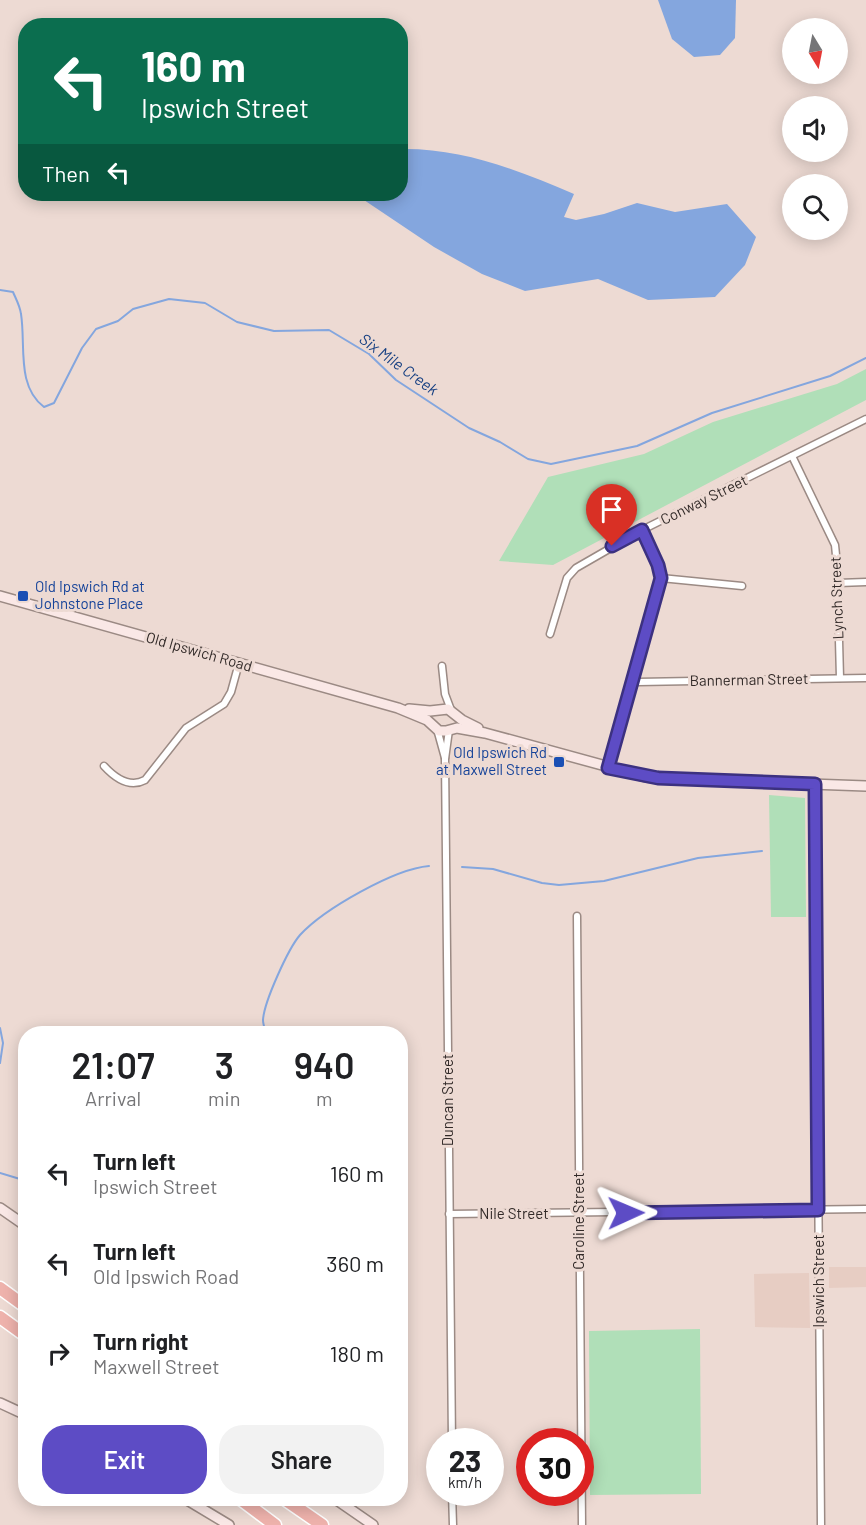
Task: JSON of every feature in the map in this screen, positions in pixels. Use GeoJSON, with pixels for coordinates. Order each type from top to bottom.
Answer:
{"type":"FeatureCollection","features":[{"type":"Feature","properties":{"kind":"highway"},"geometry":{"type":"LineString","coordinates":[[0,1288],[18,1301]]}},
{"type":"Feature","properties":{"kind":"highway"},"geometry":{"type":"LineString","coordinates":[[0,1317],[18,1330]]}},
{"type":"Feature","properties":{"kind":"highway"},"geometry":{"type":"LineString","coordinates":[[250,1506],[275,1525]]}},
{"type":"Feature","properties":{"kind":"highway"},"geometry":{"type":"LineString","coordinates":[[295,1506],[322,1525]]}},
{"type":"Feature","properties":{"kind":"main road","name":"Old Ipswich Road"},"geometry":{"type":"LineString","coordinates":[[0,596],[398,708],[426,711],[440,709]]}},
{"type":"Feature","properties":{"kind":"main road","name":"Old Ipswich Road"},"geometry":{"type":"LineString","coordinates":[[398,708],[435,726]]}},
{"type":"Feature","properties":{"kind":"main road"},"geometry":{"type":"LineString","coordinates":[[485,733],[453,712],[440,709],[434,714],[435,726],[442,731],[451,729],[485,733],[608,768],[658,778],[866,786]]}},
{"type":"Feature","properties":{"kind":"main road"},"geometry":{"type":"LineString","coordinates":[[451,729],[456,721],[453,712]]}},
{"type":"Feature","properties":{"kind":"main road"},"geometry":{"type":"LineString","coordinates":[[0,1208],[18,1220]]}},
{"type":"Feature","properties":{"kind":"main road"},"geometry":{"type":"LineString","coordinates":[[0,1403],[18,1411]]}},
{"type":"Feature","properties":{"kind":"main road"},"geometry":{"type":"LineString","coordinates":[[197,1506],[229,1525]]}},
{"type":"Feature","properties":{"kind":"main road"},"geometry":{"type":"LineString","coordinates":[[346,1506],[373,1525]]}},
{"type":"Feature","properties":{"kind":"street","name":"Conway Street"},"geometry":{"type":"LineString","coordinates":[[550,634],[570,572],[642,530],[866,419]]}},
{"type":"Feature","properties":{"kind":"street","name":"Lynch Street"},"geometry":{"type":"LineString","coordinates":[[792,456],[832,538],[837,558],[840,678]]}},
{"type":"Feature","properties":{"kind":"street"},"geometry":{"type":"LineString","coordinates":[[608,768],[661,578],[658,565],[642,530]]}},
{"type":"Feature","properties":{"kind":"street"},"geometry":{"type":"LineString","coordinates":[[661,578],[742,586]]}},
{"type":"Feature","properties":{"kind":"street"},"geometry":{"type":"LineString","coordinates":[[838,583],[866,582]]}},
{"type":"Feature","properties":{"kind":"street"},"geometry":{"type":"LineString","coordinates":[[104,766],[111,774],[128,782],[138,783],[145,780],[186,728],[224,704],[231,692],[239,663]]}},
{"type":"Feature","properties":{"kind":"street"},"geometry":{"type":"LineString","coordinates":[[442,666],[445,694],[453,712]]}},
{"type":"Feature","properties":{"kind":"street","name":"Bannerman Street"},"geometry":{"type":"LineString","coordinates":[[633,680],[866,678]]}},
{"type":"Feature","properties":{"kind":"street"},"geometry":{"type":"LineString","coordinates":[[440,709],[445,694]]}},
{"type":"Feature","properties":{"kind":"street","name":"Duncan Street"},"geometry":{"type":"LineString","coordinates":[[435,726],[445,759]]}},
{"type":"Feature","properties":{"kind":"street","name":"Duncan Street"},"geometry":{"type":"LineString","coordinates":[[451,729],[445,759],[452,1428]]}},
{"type":"Feature","properties":{"kind":"street","name":"Ipswich Street"},"geometry":{"type":"LineString","coordinates":[[815,784],[821,1525]]}},
{"type":"Feature","properties":{"kind":"street","name":"Caroline Street"},"geometry":{"type":"LineString","coordinates":[[577,916],[582,1525]]}},
{"type":"Feature","properties":{"kind":"street","name":"Nile Street"},"geometry":{"type":"LineString","coordinates":[[449,1214],[866,1209]]}},
{"type":"Feature","properties":{"kind":"street"},"geometry":{"type":"LineString","coordinates":[[452,1506],[453,1525]]}},
{"type":"Feature","properties":{"kind":"shaded area"},"geometry":{"type":"Polygon","coordinates":[[[829,1267],[866,1267],[866,1287],[829,1288],[829,1267]]]}},
{"type":"Feature","properties":{"kind":"shaded area"},"geometry":{"type":"Polygon","coordinates":[[[809,1273],[810,1328],[755,1327],[754,1274],[809,1273]]]}},
{"type":"Feature","properties":{"kind":"green space"},"geometry":{"type":"Polygon","coordinates":[[[866,369],[866,400],[553,565],[499,561],[548,477],[644,454],[713,422],[837,384],[866,369]]]}},
{"type":"Feature","properties":{"kind":"green space"},"geometry":{"type":"Polygon","coordinates":[[[769,795],[805,798],[806,917],[771,917],[769,795]]]}},
{"type":"Feature","properties":{"kind":"green space"},"geometry":{"type":"Polygon","coordinates":[[[700,1329],[701,1494],[594,1495],[594,1428],[590,1428],[589,1331],[700,1329]]]}},
{"type":"Feature","properties":{"kind":"water"},"geometry":{"type":"Polygon","coordinates":[[[658,0],[736,0],[735,38],[720,55],[694,57],[672,39],[658,0]]]}},
{"type":"Feature","properties":{"kind":"water"},"geometry":{"type":"Polygon","coordinates":[[[408,149],[468,156],[511,169],[574,194],[564,217],[576,220],[637,203],[675,212],[727,204],[756,237],[745,265],[715,297],[648,300],[598,279],[525,291],[482,274],[434,247],[365,201],[408,201],[408,149]]]}},
{"type":"Feature","properties":{"kind":"waterway","name":"Six Mile Creek"},"geometry":{"type":"LineString","coordinates":[[0,290],[13,292],[19,305],[26,377],[29,388],[44,407],[54,403],[82,348],[96,329],[118,321],[133,309],[169,299],[205,303],[237,322],[274,331],[329,330],[369,354],[396,380],[469,428],[500,442],[528,459],[551,464],[637,446],[712,413],[830,376],[866,358]]}},
{"type":"Feature","properties":{"kind":"waterway"},"geometry":{"type":"LineString","coordinates":[[462,867],[493,869],[542,883],[559,885],[604,881],[698,858],[762,851]]}},
{"type":"Feature","properties":{"kind":"waterway"},"geometry":{"type":"LineString","coordinates":[[264,1026],[264,1012],[272,989],[283,963],[300,935],[325,914],[360,892],[397,874],[429,866]]}},
{"type":"Feature","properties":{"kind":"waterway","name":"Six Mile Creek"},"geometry":{"type":"LineString","coordinates":[[0,1028],[3,1043],[0,1063]]}},
{"type":"Feature","properties":{"kind":"waterway"},"geometry":{"type":"LineString","coordinates":[[0,1173],[18,1178]]}},
{"type":"Feature","properties":{"kind":"place","name":"Old Ipswich Rd at Johnstone Place"},"geometry":{"type":"Point","coordinates":[23,596]}},
{"type":"Feature","properties":{"kind":"place","name":"Old Ipswich Rd at Maxwell Street"},"geometry":{"type":"Point","coordinates":[559,762]}},
{"type":"Feature","properties":{"kind":"route"},"geometry":{"type":"LineString","coordinates":[[612,546],[642,530],[661,572],[661,578],[608,768],[658,778],[815,784],[818,1210],[626,1213]]}}]}
